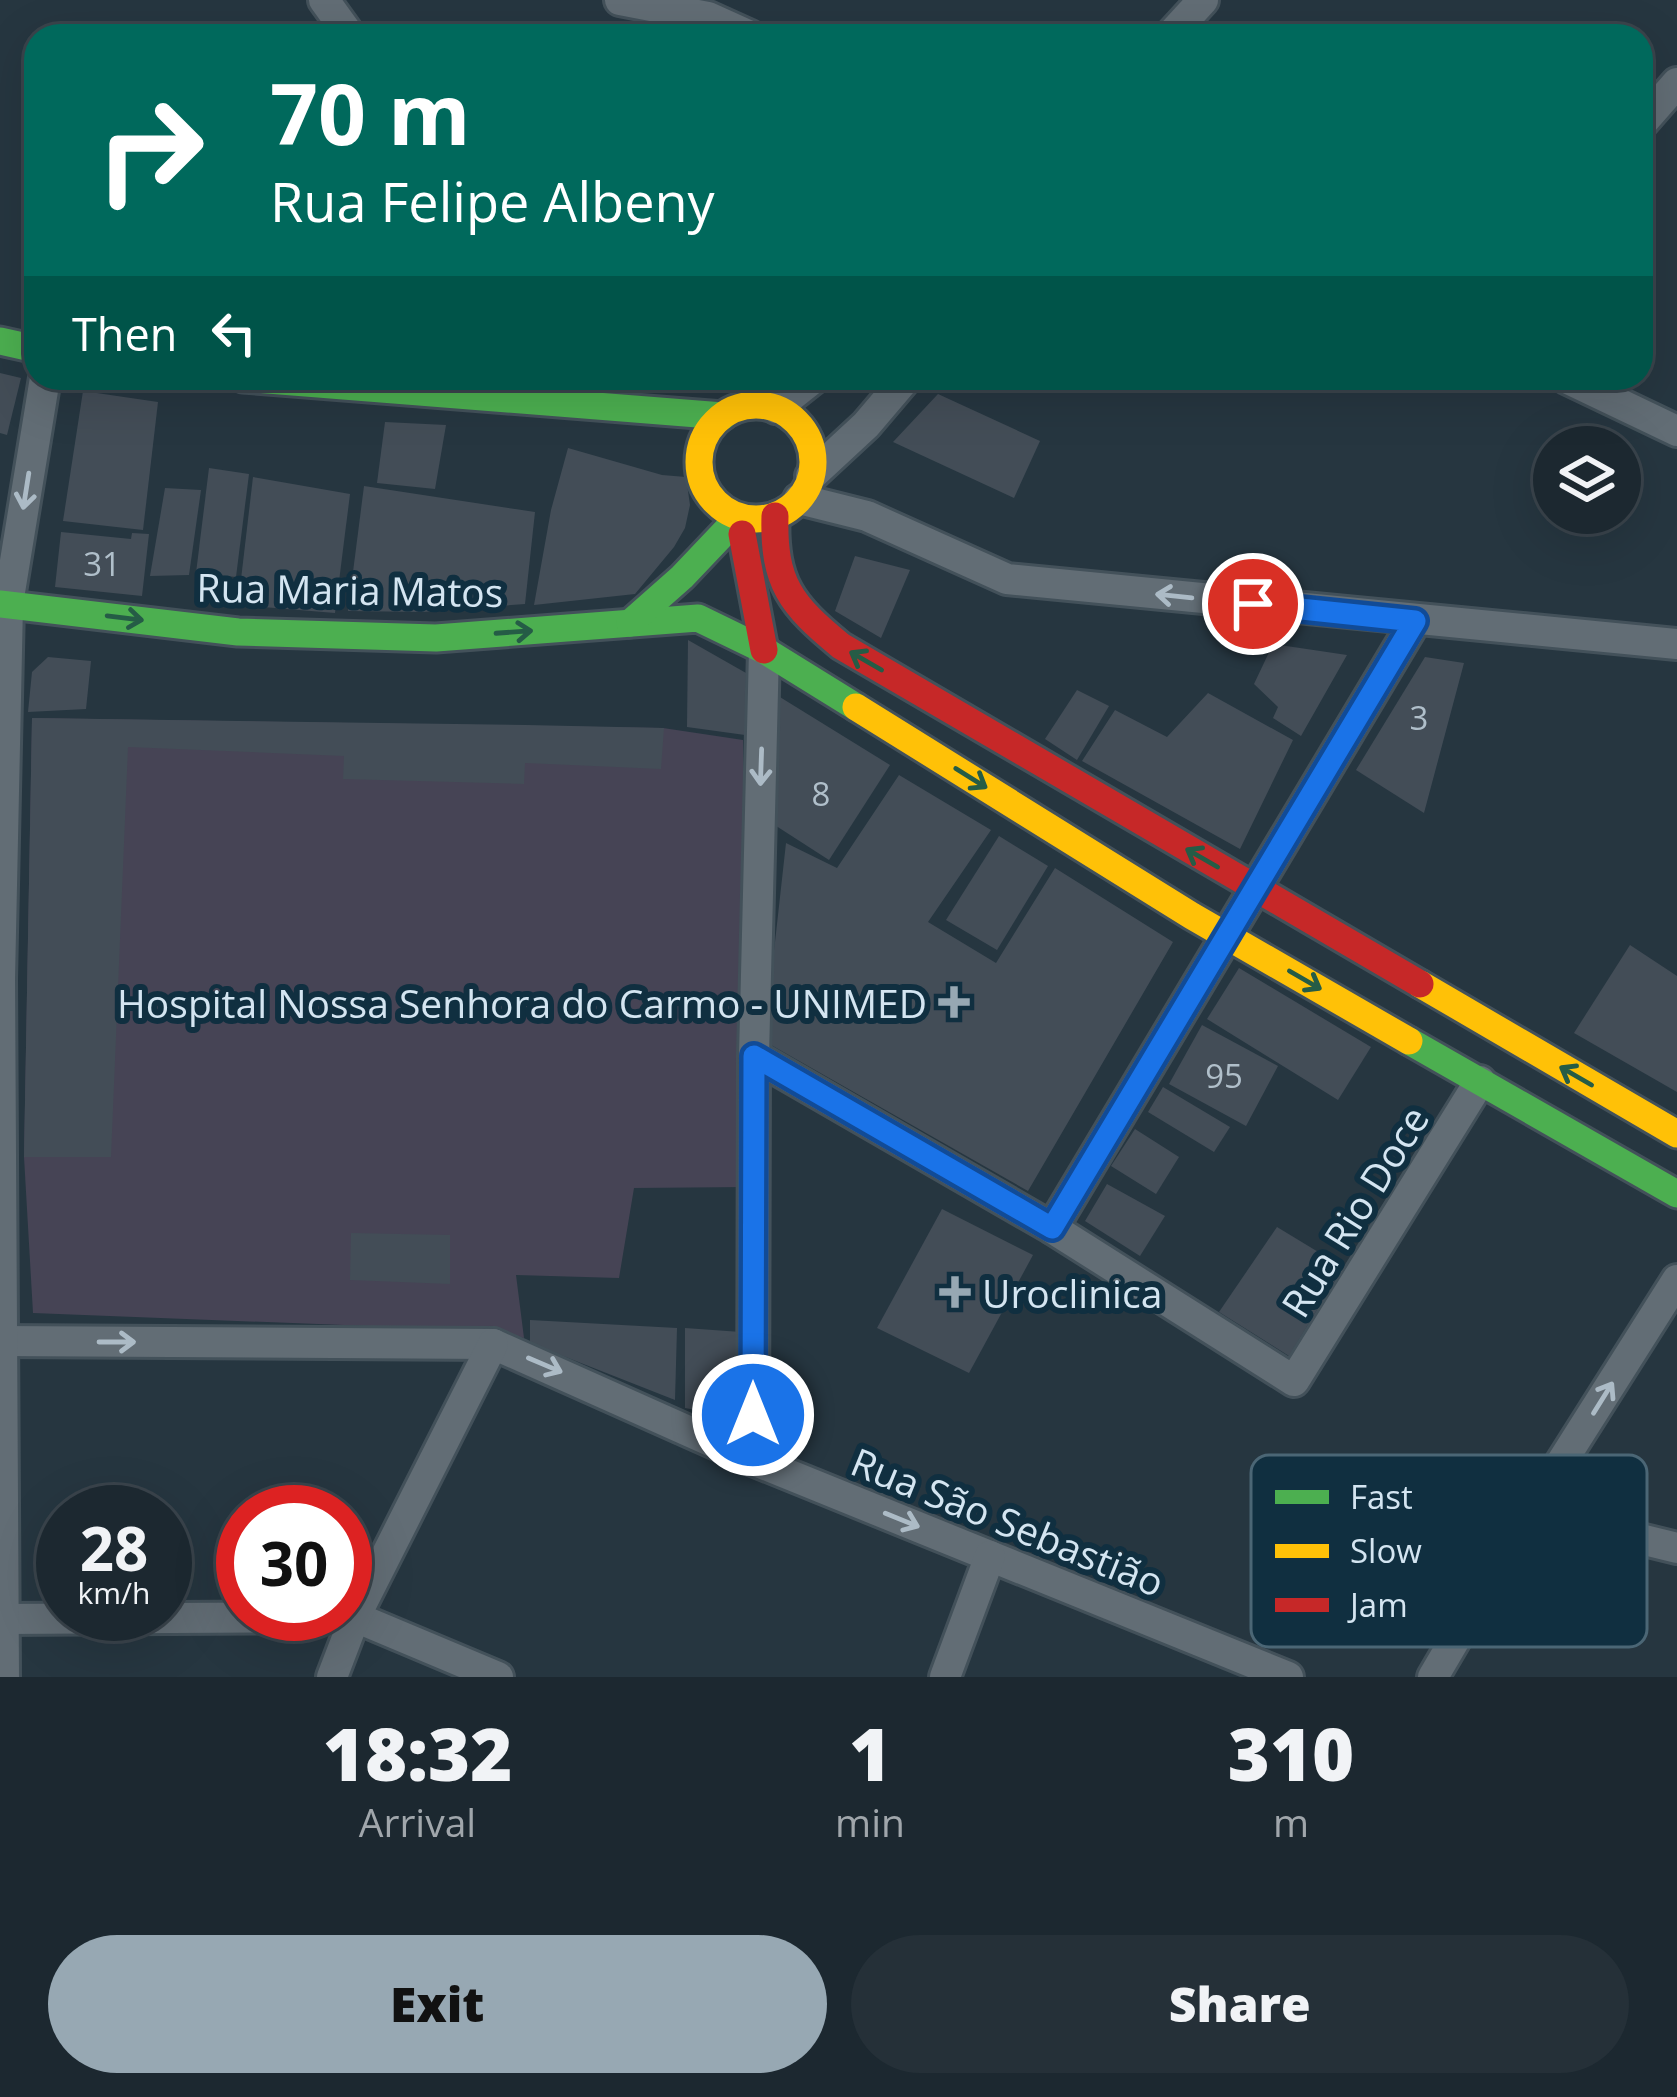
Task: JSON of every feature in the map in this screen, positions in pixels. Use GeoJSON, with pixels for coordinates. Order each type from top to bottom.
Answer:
{"type":"FeatureCollection","features":[{"type":"Feature","properties":{"kind":"main road"},"geometry":{"type":"LineString","coordinates":[[384,390],[723,416]]}},
{"type":"Feature","properties":{"kind":"main road"},"geometry":{"type":"LineString","coordinates":[[795,497],[754,520],[738,518],[709,497],[700,480],[700,444],[709,428],[723,416],[753,404],[776,408],[794,418],[806,433],[812,450],[795,497],[772,557],[783,587],[808,619],[841,646],[1677,1134]]}},
{"type":"Feature","properties":{"kind":"main road"},"geometry":{"type":"LineString","coordinates":[[630,623],[682,578],[738,518]]}},
{"type":"Feature","properties":{"kind":"main road"},"geometry":{"type":"LineString","coordinates":[[738,518],[764,650]]}},
{"type":"Feature","properties":{"kind":"main road","name":"Rua Maria Matos"},"geometry":{"type":"LineString","coordinates":[[4,604],[238,632],[436,638],[698,618],[764,650],[1227,935],[1677,1194]]}},
{"type":"Feature","properties":{"kind":"street"},"geometry":{"type":"LineString","coordinates":[[620,0],[723,24]]}},
{"type":"Feature","properties":{"kind":"street"},"geometry":{"type":"LineString","coordinates":[[1181,24],[1203,0]]}},
{"type":"Feature","properties":{"kind":"street"},"geometry":{"type":"LineString","coordinates":[[1653,110],[1677,83]]}},
{"type":"Feature","properties":{"kind":"street"},"geometry":{"type":"LineString","coordinates":[[4,1677],[0,979],[4,604],[43,390]]}},
{"type":"Feature","properties":{"kind":"street"},"geometry":{"type":"LineString","coordinates":[[606,390],[620,410]]}},
{"type":"Feature","properties":{"kind":"street"},"geometry":{"type":"LineString","coordinates":[[776,408],[799,390]]}},
{"type":"Feature","properties":{"kind":"street"},"geometry":{"type":"LineString","coordinates":[[896,390],[795,497],[866,516],[1007,579],[1677,644]]}},
{"type":"Feature","properties":{"kind":"street"},"geometry":{"type":"LineString","coordinates":[[1591,390],[1677,431]]}},
{"type":"Feature","properties":{"kind":"street"},"geometry":{"type":"LineString","coordinates":[[754,1056],[1052,1228],[1415,621]]}},
{"type":"Feature","properties":{"kind":"street"},"geometry":{"type":"LineString","coordinates":[[753,1460],[754,1056],[764,650]]}},
{"type":"Feature","properties":{"kind":"street","name":"Rua Rio Doce"},"geometry":{"type":"LineString","coordinates":[[1052,1228],[1294,1381],[1480,1082]]}},
{"type":"Feature","properties":{"kind":"street"},"geometry":{"type":"LineString","coordinates":[[1566,1455],[1677,1280]]}},
{"type":"Feature","properties":{"kind":"street","name":"Rua São Sebastião"},"geometry":{"type":"LineString","coordinates":[[1,1341],[493,1344],[753,1460],[1288,1677]]}},
{"type":"Feature","properties":{"kind":"street"},"geometry":{"type":"LineString","coordinates":[[372,1583],[493,1344]]}},
{"type":"Feature","properties":{"kind":"street"},"geometry":{"type":"LineString","coordinates":[[1647,1540],[1677,1547]]}},
{"type":"Feature","properties":{"kind":"street"},"geometry":{"type":"LineString","coordinates":[[945,1677],[990,1556]]}},
{"type":"Feature","properties":{"kind":"street"},"geometry":{"type":"LineString","coordinates":[[3,1619],[216,1618]]}},
{"type":"Feature","properties":{"kind":"street"},"geometry":{"type":"LineString","coordinates":[[372,1624],[498,1677]]}},
{"type":"Feature","properties":{"kind":"street"},"geometry":{"type":"LineString","coordinates":[[332,1677],[346,1641]]}},
{"type":"Feature","properties":{"kind":"street"},"geometry":{"type":"LineString","coordinates":[[1433,1677],[1451,1647]]}},
{"type":"Feature","properties":{"kind":"shaded area"},"geometry":{"type":"Polygon","coordinates":[[[32,718],[663,728],[743,740],[747,1187],[634,1188],[619,1278],[516,1275],[524,1338],[497,1331],[33,1313],[24,1157],[32,718]]]}},
{"type":"Feature","properties":{"kind":"building"},"geometry":{"type":"Polygon","coordinates":[[[0,373],[21,378],[7,435],[0,433],[0,373]]]}},
{"type":"Feature","properties":{"kind":"building"},"geometry":{"type":"Polygon","coordinates":[[[83,391],[158,402],[143,530],[63,521],[83,391]]]}},
{"type":"Feature","properties":{"kind":"building"},"geometry":{"type":"Polygon","coordinates":[[[938,394],[1040,441],[1014,498],[893,442],[938,394]]]}},
{"type":"Feature","properties":{"kind":"building"},"geometry":{"type":"Polygon","coordinates":[[[385,422],[446,425],[435,489],[377,483],[385,422]]]}},
{"type":"Feature","properties":{"kind":"building"},"geometry":{"type":"Polygon","coordinates":[[[568,448],[662,475],[686,477],[690,505],[674,547],[635,594],[534,605],[551,510],[568,448]]]}},
{"type":"Feature","properties":{"kind":"building"},"geometry":{"type":"Polygon","coordinates":[[[209,468],[249,474],[236,577],[196,573],[209,468]]]}},
{"type":"Feature","properties":{"kind":"building"},"geometry":{"type":"Polygon","coordinates":[[[253,477],[350,494],[335,613],[238,605],[253,477]]]}},
{"type":"Feature","properties":{"kind":"building"},"geometry":{"type":"Polygon","coordinates":[[[364,486],[535,512],[525,604],[423,612],[348,611],[364,486]]]}},
{"type":"Feature","properties":{"kind":"building"},"geometry":{"type":"Polygon","coordinates":[[[165,488],[201,490],[189,575],[150,576],[165,488]]]}},
{"type":"Feature","properties":{"kind":"building"},"geometry":{"type":"Polygon","coordinates":[[[61,532],[131,539],[132,533],[149,534],[142,596],[55,587],[61,532]]]}},
{"type":"Feature","properties":{"kind":"building"},"geometry":{"type":"Polygon","coordinates":[[[855,556],[910,570],[881,638],[835,611],[855,556]]]}},
{"type":"Feature","properties":{"kind":"building"},"geometry":{"type":"Polygon","coordinates":[[[688,640],[746,673],[745,735],[687,727],[688,640]]]}},
{"type":"Feature","properties":{"kind":"building"},"geometry":{"type":"Polygon","coordinates":[[[1273,644],[1347,655],[1301,736],[1273,718],[1278,707],[1254,684],[1273,644]]]}},
{"type":"Feature","properties":{"kind":"building"},"geometry":{"type":"Polygon","coordinates":[[[48,657],[91,661],[86,709],[28,712],[32,672],[48,657]]]}},
{"type":"Feature","properties":{"kind":"building"},"geometry":{"type":"Polygon","coordinates":[[[1425,657],[1464,663],[1424,813],[1356,770],[1425,657]]]}},
{"type":"Feature","properties":{"kind":"building"},"geometry":{"type":"Polygon","coordinates":[[[1077,690],[1109,706],[1077,760],[1045,739],[1077,690]]]}},
{"type":"Feature","properties":{"kind":"building"},"geometry":{"type":"Polygon","coordinates":[[[1208,693],[1293,740],[1240,849],[1082,761],[1115,710],[1167,737],[1208,693]]]}},
{"type":"Feature","properties":{"kind":"building"},"geometry":{"type":"Polygon","coordinates":[[[775,694],[890,765],[829,860],[770,822],[775,694]]]}},
{"type":"Feature","properties":{"kind":"building"},"geometry":{"type":"Polygon","coordinates":[[[32,718],[664,728],[661,769],[525,763],[524,784],[343,779],[344,756],[128,747],[111,1157],[24,1157],[32,718]]]}},
{"type":"Feature","properties":{"kind":"building","name":"Hospital Nossa Senhora do Carmo - UNIMED"},"geometry":{"type":"Polygon","coordinates":[[[899,775],[991,830],[928,922],[996,963],[1055,868],[1173,942],[1028,1191],[764,1041],[786,843],[837,868],[899,775]]]}},
{"type":"Feature","properties":{"kind":"building"},"geometry":{"type":"Polygon","coordinates":[[[999,836],[1048,866],[997,950],[946,920],[999,836]]]}},
{"type":"Feature","properties":{"kind":"building"},"geometry":{"type":"Polygon","coordinates":[[[1630,945],[1677,976],[1677,1092],[1574,1033],[1630,945]]]}},
{"type":"Feature","properties":{"kind":"building"},"geometry":{"type":"Polygon","coordinates":[[[1239,968],[1371,1047],[1338,1100],[1207,1019],[1239,968]]]}},
{"type":"Feature","properties":{"kind":"building"},"geometry":{"type":"Polygon","coordinates":[[[1202,1025],[1278,1066],[1246,1126],[1169,1084],[1202,1025]]]}},
{"type":"Feature","properties":{"kind":"building"},"geometry":{"type":"Polygon","coordinates":[[[1163,1087],[1230,1127],[1214,1152],[1148,1112],[1163,1087]]]}},
{"type":"Feature","properties":{"kind":"building"},"geometry":{"type":"Polygon","coordinates":[[[1135,1129],[1179,1157],[1156,1194],[1111,1166],[1135,1129]]]}},
{"type":"Feature","properties":{"kind":"building"},"geometry":{"type":"Polygon","coordinates":[[[1107,1184],[1165,1216],[1140,1256],[1085,1221],[1107,1184]]]}},
{"type":"Feature","properties":{"kind":"building","name":"Uroclinica"},"geometry":{"type":"Polygon","coordinates":[[[942,1209],[1033,1255],[969,1373],[877,1328],[942,1209]]]}},
{"type":"Feature","properties":{"kind":"building"},"geometry":{"type":"Polygon","coordinates":[[[1277,1227],[1343,1267],[1289,1356],[1219,1312],[1277,1227]]]}},
{"type":"Feature","properties":{"kind":"building"},"geometry":{"type":"Polygon","coordinates":[[[351,1233],[450,1235],[450,1284],[350,1280],[351,1233]]]}},
{"type":"Feature","properties":{"kind":"building"},"geometry":{"type":"Polygon","coordinates":[[[530,1320],[677,1328],[675,1400],[530,1343],[530,1320]]]}},
{"type":"Feature","properties":{"kind":"building"},"geometry":{"type":"Polygon","coordinates":[[[685,1328],[741,1332],[739,1418],[685,1408],[685,1328]]]}},
{"type":"Feature","properties":{"kind":"traffic: fast"},"geometry":{"type":"LineString","coordinates":[[0,341],[24,346]]}},
{"type":"Feature","properties":{"kind":"traffic: fast"},"geometry":{"type":"LineString","coordinates":[[395,390],[723,416]]}},
{"type":"Feature","properties":{"kind":"traffic: fast"},"geometry":{"type":"LineString","coordinates":[[630,623],[738,518]]}},
{"type":"Feature","properties":{"kind":"traffic: fast"},"geometry":{"type":"LineString","coordinates":[[0,604],[238,632],[436,638],[698,618],[764,650],[856,707]]}},
{"type":"Feature","properties":{"kind":"traffic: fast"},"geometry":{"type":"LineString","coordinates":[[1409,1041],[1677,1194]]}},
{"type":"Feature","properties":{"kind":"traffic: slow"},"geometry":{"type":"LineString","coordinates":[[756,405],[788,414],[804,430],[813,462],[804,494],[788,510],[756,519],[724,510],[708,494],[699,462],[708,430],[724,414],[756,405]]}},
{"type":"Feature","properties":{"kind":"traffic: slow"},"geometry":{"type":"LineString","coordinates":[[856,707],[1192,916],[1409,1041]]}},
{"type":"Feature","properties":{"kind":"traffic: slow"},"geometry":{"type":"LineString","coordinates":[[1420,984],[1677,1134]]}},
{"type":"Feature","properties":{"kind":"traffic: jam"},"geometry":{"type":"LineString","coordinates":[[775,516],[777,559],[788,591],[809,618],[841,646],[1420,984]]}},
{"type":"Feature","properties":{"kind":"traffic: jam"},"geometry":{"type":"LineString","coordinates":[[742,534],[764,650]]}},
{"type":"Feature","properties":{"kind":"place","name":"Hospital Nossa Senhora do Carmo - UNIMED"},"geometry":{"type":"Point","coordinates":[954,1002]}},
{"type":"Feature","properties":{"kind":"place","name":"Uroclinica"},"geometry":{"type":"Point","coordinates":[955,1292]}},
{"type":"Feature","properties":{"kind":"route"},"geometry":{"type":"LineString","coordinates":[[753,1415],[754,1056],[1052,1228],[1415,621],[1253,604]]}}]}
